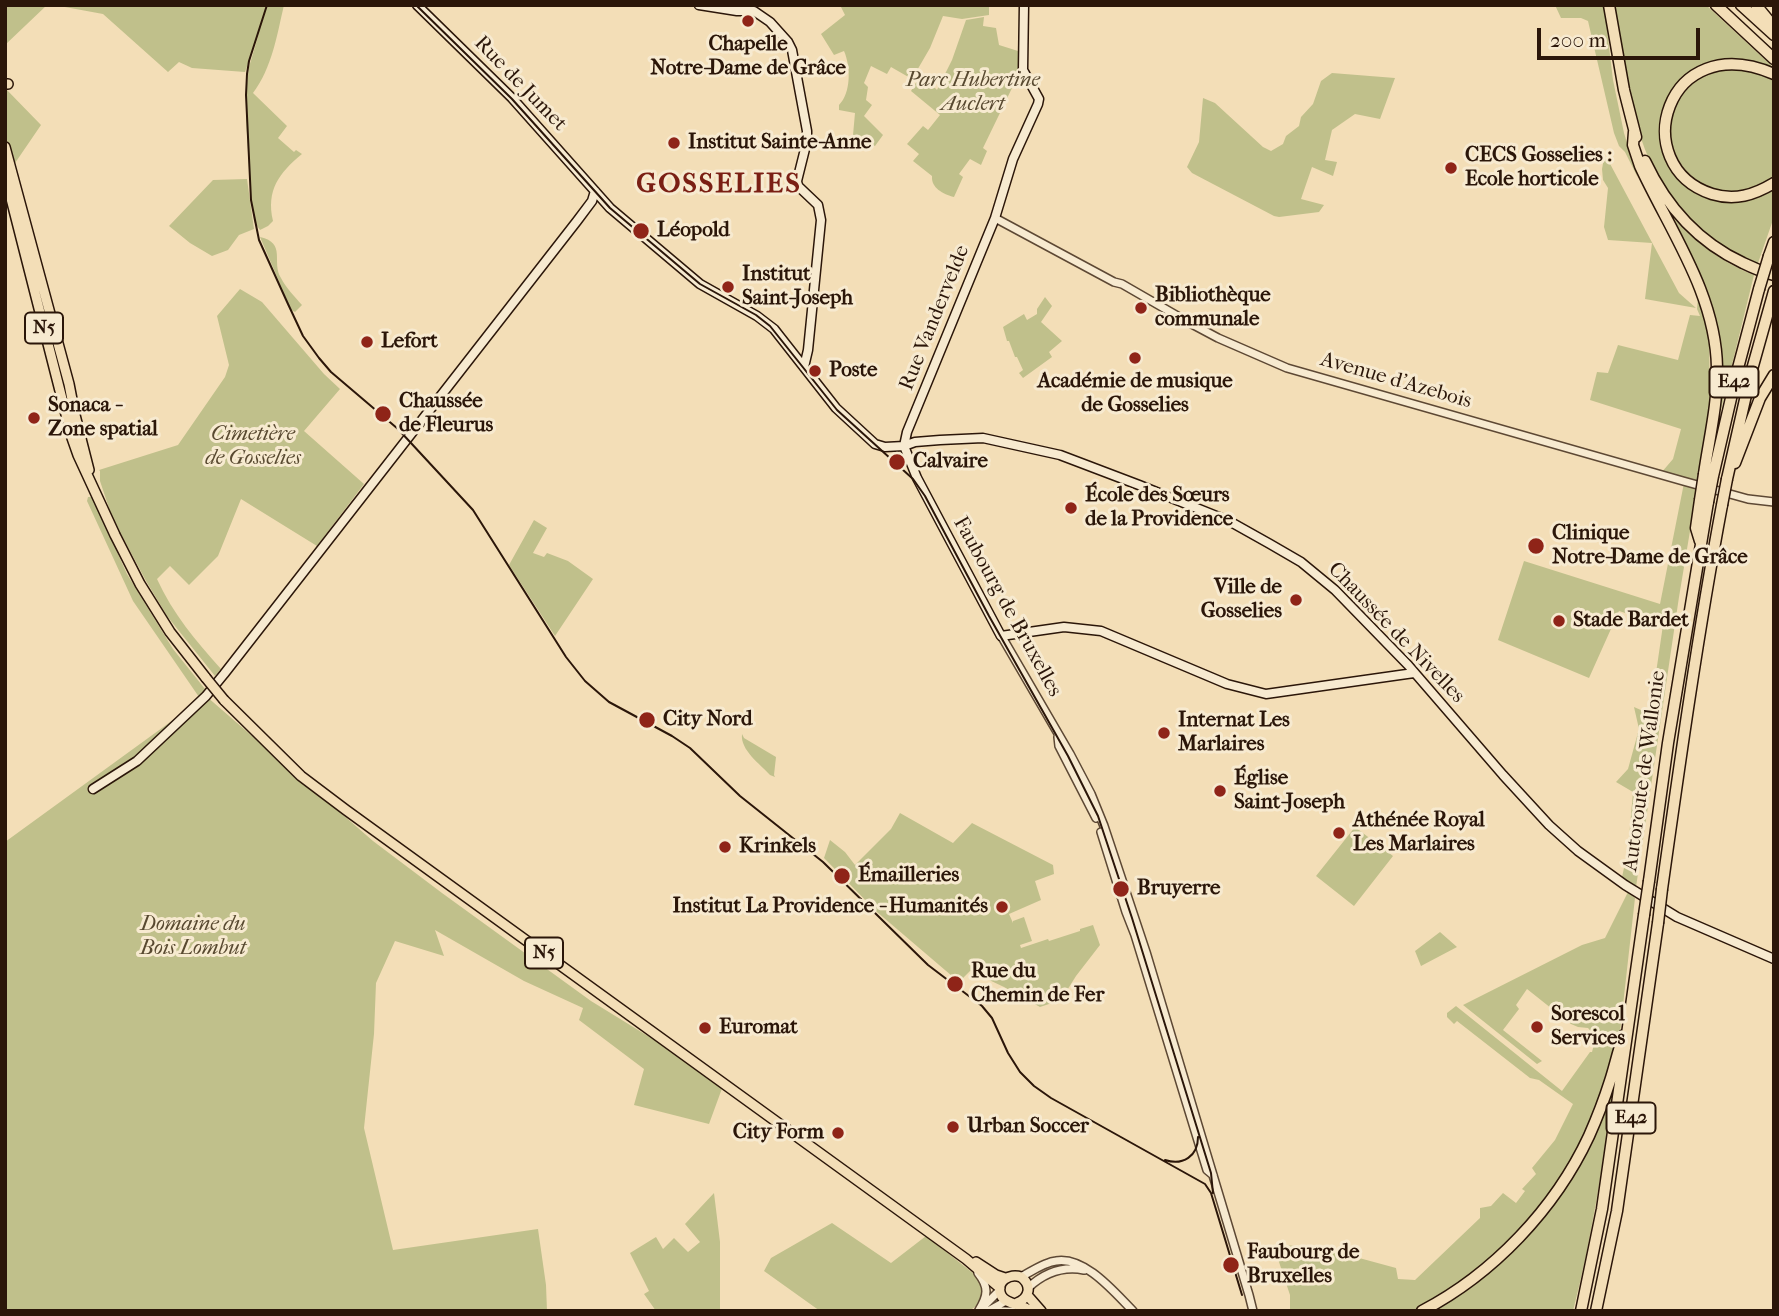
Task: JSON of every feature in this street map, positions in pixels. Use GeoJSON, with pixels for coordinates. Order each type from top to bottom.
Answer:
{"type":"FeatureCollection","features":[{"type":"Feature","properties":{"kind":"highway"},"geometry":{"type":"LineString","coordinates":[[1609,5],[1634,132],[1656,183],[1682,219],[1699,235],[1729,256],[1774,275]]}},
{"type":"Feature","properties":{"kind":"highway"},"geometry":{"type":"LineString","coordinates":[[1716,5],[1774,59]]}},
{"type":"Feature","properties":{"kind":"highway"},"geometry":{"type":"LineString","coordinates":[[1741,5],[1774,35]]}},
{"type":"Feature","properties":{"kind":"highway"},"geometry":{"type":"LineString","coordinates":[[1756,5],[1774,27]]}},
{"type":"Feature","properties":{"kind":"highway"},"geometry":{"type":"LineString","coordinates":[[1774,74],[1731,64],[1705,68],[1682,86],[1672,99],[1667,114],[1665,136],[1675,167],[1704,191],[1719,196],[1747,196],[1774,183]]}},
{"type":"Feature","properties":{"kind":"highway"},"geometry":{"type":"LineString","coordinates":[[1634,132],[1633,145],[1640,166],[1700,287],[1711,316],[1717,369],[1709,475]]}},
{"type":"Feature","properties":{"kind":"highway","name":"E42"},"geometry":{"type":"LineString","coordinates":[[1709,475],[1774,242]]}},
{"type":"Feature","properties":{"kind":"highway","name":"Autoroute de Wallonie"},"geometry":{"type":"LineString","coordinates":[[1596,1311],[1619,1198],[1686,718],[1722,505],[1751,373],[1773,292]]}},
{"type":"Feature","properties":{"kind":"highway"},"geometry":{"type":"LineString","coordinates":[[1727,479],[1760,398],[1774,374]]}},
{"type":"Feature","properties":{"kind":"highway","name":"Autoroute de Wallonie"},"geometry":{"type":"LineString","coordinates":[[1581,1311],[1602,1209],[1670,729],[1700,544],[1696,528],[1709,475]]}},
{"type":"Feature","properties":{"kind":"highway"},"geometry":{"type":"LineString","coordinates":[[1422,1311],[1456,1291],[1497,1258],[1519,1238],[1558,1189],[1592,1128],[1629,1022]]}},
{"type":"Feature","properties":{"kind":"main road","name":"Rue de Jumet"},"geometry":{"type":"LineString","coordinates":[[417,5],[512,99],[606,204],[707,289],[770,324],[839,411],[880,446]]}},
{"type":"Feature","properties":{"kind":"main road"},"geometry":{"type":"LineString","coordinates":[[699,5],[754,11],[764,17],[788,42],[792,50],[807,131],[807,141],[796,181],[797,186],[818,205],[821,213],[804,367]]}},
{"type":"Feature","properties":{"kind":"main road","name":"Rue Vandervelde"},"geometry":{"type":"LineString","coordinates":[[904,446],[907,432],[995,218],[1013,159],[1038,104],[1039,99],[1023,70],[1024,5]]}},
{"type":"Feature","properties":{"kind":"main road","name":"N5"},"geometry":{"type":"LineString","coordinates":[[5,147],[69,384],[90,478]]}},
{"type":"Feature","properties":{"kind":"main road","name":"N5"},"geometry":{"type":"LineString","coordinates":[[5,175],[78,455],[140,584],[170,632],[224,700],[301,776],[966,1259],[1000,1289],[1006,1301]]}},
{"type":"Feature","properties":{"kind":"main road"},"geometry":{"type":"LineString","coordinates":[[93,789],[137,761],[212,688],[562,241],[592,201],[595,191]]}},
{"type":"Feature","properties":{"kind":"main road","name":"Chaussée de Nivelles"},"geometry":{"type":"LineString","coordinates":[[880,446],[983,438],[1060,455],[1229,521],[1301,562],[1335,590],[1415,673],[1503,775],[1549,825],[1578,851],[1625,885],[1677,917],[1774,959]]}},
{"type":"Feature","properties":{"kind":"main road","name":"Faubourg de Bruxelles"},"geometry":{"type":"LineString","coordinates":[[904,446],[926,495],[1002,637]]}},
{"type":"Feature","properties":{"kind":"main road"},"geometry":{"type":"LineString","coordinates":[[1002,637],[1064,627],[1101,631],[1227,684],[1266,694],[1415,673]]}},
{"type":"Feature","properties":{"kind":"main road","name":"N5"},"geometry":{"type":"LineString","coordinates":[[966,1259],[981,1264],[1005,1279]]}},
{"type":"Feature","properties":{"kind":"main road"},"geometry":{"type":"LineString","coordinates":[[1000,1289],[1005,1279],[1013,1275],[1021,1277],[1041,1311]]}},
{"type":"Feature","properties":{"kind":"main road"},"geometry":{"type":"LineString","coordinates":[[1015,1307],[1028,1291]]}},
{"type":"Feature","properties":{"kind":"main road"},"geometry":{"type":"LineString","coordinates":[[1006,1301],[1015,1307],[1031,1311]]}},
{"type":"Feature","properties":{"kind":"street","name":"Avenue d'Azebois"},"geometry":{"type":"LineString","coordinates":[[995,218],[1218,338],[1287,368],[1681,481],[1748,499],[1774,502]]}},
{"type":"Feature","properties":{"kind":"street","name":"Faubourg de Bruxelles"},"geometry":{"type":"LineString","coordinates":[[1002,637],[1064,743],[1107,833],[1148,960],[1252,1311]]}},
{"type":"Feature","properties":{"kind":"street"},"geometry":{"type":"LineString","coordinates":[[966,1259],[981,1278],[986,1290],[985,1300],[979,1310]]}},
{"type":"Feature","properties":{"kind":"street"},"geometry":{"type":"LineString","coordinates":[[1021,1277],[1054,1261],[1071,1261],[1083,1266],[1106,1284],[1133,1311]]}},
{"type":"Feature","properties":{"kind":"street"},"geometry":{"type":"LineString","coordinates":[[1028,1291],[1036,1280],[1060,1269],[1088,1270]]}},
{"type":"Feature","properties":{"kind":"street"},"geometry":{"type":"LineString","coordinates":[[979,1310],[1000,1289]]}},
{"type":"Feature","properties":{"kind":"street"},"geometry":{"type":"LineString","coordinates":[[988,1311],[1006,1301]]}},
{"type":"Feature","properties":{"kind":"street"},"geometry":{"type":"LineString","coordinates":[[1000,1311],[1015,1307]]}},
{"type":"Feature","properties":{"kind":"green space"},"geometry":{"type":"Polygon","coordinates":[[[5,5],[47,5],[5,45],[5,5]]]}},
{"type":"Feature","properties":{"kind":"green space"},"geometry":{"type":"Polygon","coordinates":[[[54,5],[284,5],[269,62],[253,93],[287,126],[278,138],[294,152],[296,150],[302,154],[276,183],[271,200],[273,221],[268,226],[260,230],[254,222],[246,119],[249,67],[259,33],[245,72],[192,68],[179,62],[168,72],[103,14],[54,5]]]}},
{"type":"Feature","properties":{"kind":"green space"},"geometry":{"type":"Polygon","coordinates":[[[840,5],[989,5],[989,15],[962,19],[943,16],[930,48],[912,79],[891,67],[887,74],[871,66],[864,83],[868,87],[866,100],[872,105],[864,116],[883,135],[875,146],[853,135],[855,113],[839,110],[848,87],[846,57],[844,51],[834,55],[821,34],[845,15],[840,5]]]}},
{"type":"Feature","properties":{"kind":"green space"},"geometry":{"type":"Polygon","coordinates":[[[1555,5],[1604,5],[1613,80],[1624,133],[1638,178],[1614,133],[1588,21],[1581,18],[1561,18],[1555,5]]]}},
{"type":"Feature","properties":{"kind":"green space"},"geometry":{"type":"Polygon","coordinates":[[[1614,5],[1706,5],[1773,67],[1771,70],[1724,62],[1702,66],[1683,81],[1665,109],[1677,173],[1724,200],[1774,186],[1774,217],[1757,266],[1723,248],[1694,225],[1672,199],[1654,171],[1633,108],[1614,5]]]}},
{"type":"Feature","properties":{"kind":"green space","name":"Parc Hubertine Auclert"},"geometry":{"type":"Polygon","coordinates":[[[984,17],[983,26],[996,28],[999,45],[1018,51],[1021,78],[1013,86],[983,148],[987,151],[981,165],[970,159],[959,174],[963,177],[954,197],[939,190],[933,184],[932,176],[913,161],[919,154],[907,144],[923,126],[928,130],[940,115],[911,91],[920,76],[937,90],[952,60],[966,20],[984,17]]]}},
{"type":"Feature","properties":{"kind":"green space"},"geometry":{"type":"Polygon","coordinates":[[[1737,69],[1774,80],[1774,176],[1745,190],[1719,190],[1697,180],[1681,163],[1671,142],[1670,118],[1680,96],[1700,78],[1710,72],[1737,69]]]}},
{"type":"Feature","properties":{"kind":"green space"},"geometry":{"type":"Polygon","coordinates":[[[1332,73],[1395,78],[1380,119],[1355,114],[1332,130],[1325,160],[1337,162],[1333,176],[1312,167],[1301,199],[1324,205],[1319,212],[1274,216],[1192,173],[1187,167],[1199,142],[1203,98],[1215,103],[1263,147],[1271,151],[1283,144],[1286,136],[1299,126],[1301,117],[1313,104],[1321,81],[1332,73]]]}},
{"type":"Feature","properties":{"kind":"green space"},"geometry":{"type":"Polygon","coordinates":[[[5,88],[41,125],[13,166],[5,131],[5,88]]]}},
{"type":"Feature","properties":{"kind":"green space"},"geometry":{"type":"Polygon","coordinates":[[[1604,158],[1608,160],[1679,293],[1696,308],[1645,299],[1652,243],[1608,240],[1604,227],[1608,188],[1603,180],[1604,158]]]}},
{"type":"Feature","properties":{"kind":"green space"},"geometry":{"type":"Polygon","coordinates":[[[247,179],[254,229],[239,235],[228,250],[212,256],[169,226],[213,180],[247,179]]]}},
{"type":"Feature","properties":{"kind":"green space"},"geometry":{"type":"Polygon","coordinates":[[[1664,207],[1705,247],[1728,263],[1754,275],[1714,438],[1720,350],[1664,207]]]}},
{"type":"Feature","properties":{"kind":"green space"},"geometry":{"type":"Polygon","coordinates":[[[260,237],[276,248],[278,272],[302,305],[295,312],[291,310],[260,237]]]}},
{"type":"Feature","properties":{"kind":"green space","name":"Cimetière de Gosselies"},"geometry":{"type":"Polygon","coordinates":[[[240,289],[262,302],[340,389],[304,431],[364,484],[317,546],[241,499],[218,556],[189,585],[170,566],[157,579],[178,615],[221,669],[215,676],[167,616],[146,581],[112,517],[99,470],[178,445],[225,377],[229,365],[217,316],[240,289]]]}},
{"type":"Feature","properties":{"kind":"green space"},"geometry":{"type":"Polygon","coordinates":[[[1045,297],[1052,306],[1041,322],[1062,341],[1049,352],[1052,357],[1023,378],[1019,373],[1023,370],[1007,341],[1003,327],[1024,314],[1027,320],[1037,314],[1037,309],[1045,297]]]}},
{"type":"Feature","properties":{"kind":"green space"},"geometry":{"type":"Polygon","coordinates":[[[1698,297],[1709,332],[1710,416],[1704,462],[1697,474],[1697,483],[1661,473],[1673,459],[1681,429],[1590,400],[1597,372],[1608,373],[1618,345],[1678,360],[1690,315],[1700,316],[1697,309],[1698,297]]]}},
{"type":"Feature","properties":{"kind":"green space"},"geometry":{"type":"Polygon","coordinates":[[[1684,483],[1696,488],[1695,501],[1636,887],[1621,882],[1628,849],[1633,792],[1616,782],[1628,769],[1639,729],[1634,707],[1650,714],[1663,625],[1619,611],[1589,678],[1498,640],[1524,561],[1660,604],[1684,483]]]}},
{"type":"Feature","properties":{"kind":"green space"},"geometry":{"type":"Polygon","coordinates":[[[88,497],[92,497],[127,574],[173,649],[205,689],[199,697],[133,601],[87,501],[88,497]]]}},
{"type":"Feature","properties":{"kind":"green space"},"geometry":{"type":"Polygon","coordinates":[[[534,520],[547,528],[533,553],[544,557],[547,553],[568,561],[593,579],[555,636],[509,565],[534,520]]]}},
{"type":"Feature","properties":{"kind":"green space","name":"Domaine du Bois Lombut"},"geometry":{"type":"Polygon","coordinates":[[[206,696],[373,841],[442,893],[591,1001],[724,1083],[709,1124],[634,1105],[644,1069],[579,1020],[583,1008],[524,981],[435,930],[444,956],[395,941],[376,983],[374,1034],[364,1128],[393,1250],[538,1229],[547,1311],[5,1311],[5,842],[206,696]]]}},
{"type":"Feature","properties":{"kind":"green space"},"geometry":{"type":"Polygon","coordinates":[[[742,734],[744,738],[776,757],[775,777],[747,751],[742,734]]]}},
{"type":"Feature","properties":{"kind":"green space","name":"Institut La Providence - Humanités"},"geometry":{"type":"Polygon","coordinates":[[[900,813],[953,843],[972,823],[1053,865],[1054,874],[1035,881],[1041,900],[1009,914],[1013,923],[1024,917],[1032,941],[1020,945],[1021,948],[1093,925],[1100,945],[1061,1000],[1040,1007],[970,971],[959,982],[877,912],[824,858],[830,840],[845,852],[855,865],[891,829],[900,813]]]}},
{"type":"Feature","properties":{"kind":"green space"},"geometry":{"type":"Polygon","coordinates":[[[1355,827],[1393,856],[1354,906],[1316,876],[1355,827]]]}},
{"type":"Feature","properties":{"kind":"green space"},"geometry":{"type":"Polygon","coordinates":[[[1628,892],[1635,898],[1618,1050],[1576,1159],[1513,1243],[1466,1284],[1419,1311],[1290,1311],[1290,1295],[1275,1250],[1285,1245],[1326,1249],[1396,1268],[1398,1279],[1415,1280],[1480,1218],[1480,1208],[1491,1206],[1503,1193],[1516,1203],[1525,1191],[1522,1189],[1536,1174],[1532,1168],[1555,1140],[1573,1104],[1539,1080],[1530,1078],[1457,1021],[1454,1024],[1447,1017],[1447,1013],[1456,1006],[1562,1091],[1592,1052],[1596,1037],[1588,1028],[1571,1024],[1527,989],[1516,1005],[1519,1009],[1503,1030],[1542,1061],[1537,1064],[1463,1005],[1582,945],[1605,938],[1628,892]]]}},
{"type":"Feature","properties":{"kind":"green space"},"geometry":{"type":"Polygon","coordinates":[[[1440,932],[1457,947],[1421,966],[1415,951],[1440,932]]]}},
{"type":"Feature","properties":{"kind":"green space"},"geometry":{"type":"Polygon","coordinates":[[[1610,1089],[1613,1089],[1596,1200],[1573,1311],[1428,1311],[1488,1271],[1562,1188],[1610,1089]]]}},
{"type":"Feature","properties":{"kind":"green space"},"geometry":{"type":"Polygon","coordinates":[[[714,1193],[720,1242],[720,1311],[656,1311],[644,1294],[649,1291],[630,1253],[656,1237],[663,1249],[674,1238],[688,1252],[700,1242],[685,1224],[714,1193]]]}},
{"type":"Feature","properties":{"kind":"green space"},"geometry":{"type":"Polygon","coordinates":[[[832,1223],[891,1263],[926,1236],[983,1281],[985,1300],[969,1311],[820,1311],[764,1271],[771,1258],[832,1223]]]}},
{"type":"Feature","properties":{"kind":"tram line"},"geometry":{"type":"LineString","coordinates":[[267,5],[247,74],[251,200],[259,240],[303,336],[319,358],[331,372],[398,429],[473,510],[566,657],[585,681],[609,702],[690,748],[740,796],[823,862],[928,965],[982,1006],[992,1018],[1020,1072],[1034,1086],[1205,1184],[1211,1193],[1242,1295]]}},
{"type":"Feature","properties":{"kind":"tram line"},"geometry":{"type":"LineString","coordinates":[[416,5],[512,99],[610,208],[700,284],[756,315],[770,326],[837,410],[913,479],[925,496],[1068,756],[1098,816],[1211,1173],[1213,1193]]}},
{"type":"Feature","properties":{"kind":"tram line"},"geometry":{"type":"LineString","coordinates":[[1165,1160],[1178,1162],[1188,1158],[1195,1149],[1198,1137]]}},
{"type":"Feature","properties":{"kind":"place","name":"Chapelle Notre-Dame de Grâce"},"geometry":{"type":"Point","coordinates":[748,21]}},
{"type":"Feature","properties":{"kind":"place","name":"Institut Sainte-Anne"},"geometry":{"type":"Point","coordinates":[674,143]}},
{"type":"Feature","properties":{"kind":"place","name":"CECS Gosselies : Ecole horticole"},"geometry":{"type":"Point","coordinates":[1451,168]}},
{"type":"Feature","properties":{"kind":"place","name":"Léopold"},"geometry":{"type":"Point","coordinates":[641,231]}},
{"type":"Feature","properties":{"kind":"place","name":"Institut Saint-Joseph"},"geometry":{"type":"Point","coordinates":[728,287]}},
{"type":"Feature","properties":{"kind":"place","name":"Bibliothèque communale"},"geometry":{"type":"Point","coordinates":[1141,308]}},
{"type":"Feature","properties":{"kind":"place","name":"Lefort"},"geometry":{"type":"Point","coordinates":[367,342]}},
{"type":"Feature","properties":{"kind":"place","name":"Académie de musique de Gosselies"},"geometry":{"type":"Point","coordinates":[1135,358]}},
{"type":"Feature","properties":{"kind":"place","name":"Poste"},"geometry":{"type":"Point","coordinates":[815,371]}},
{"type":"Feature","properties":{"kind":"place","name":"Chaussée de Fleurus"},"geometry":{"type":"Point","coordinates":[383,414]}},
{"type":"Feature","properties":{"kind":"place","name":"Sonaca - Zone spatial"},"geometry":{"type":"Point","coordinates":[34,418]}},
{"type":"Feature","properties":{"kind":"place","name":"Calvaire"},"geometry":{"type":"Point","coordinates":[897,462]}},
{"type":"Feature","properties":{"kind":"place","name":"École des Sœurs de la Providence"},"geometry":{"type":"Point","coordinates":[1071,508]}},
{"type":"Feature","properties":{"kind":"place","name":"Clinique Notre-Dame de Grâce"},"geometry":{"type":"Point","coordinates":[1536,546]}},
{"type":"Feature","properties":{"kind":"place","name":"Ville de Gosselies"},"geometry":{"type":"Point","coordinates":[1296,600]}},
{"type":"Feature","properties":{"kind":"place","name":"Stade Bardet"},"geometry":{"type":"Point","coordinates":[1559,621]}},
{"type":"Feature","properties":{"kind":"place","name":"City Nord"},"geometry":{"type":"Point","coordinates":[647,720]}},
{"type":"Feature","properties":{"kind":"place","name":"Internat Les Marlaires"},"geometry":{"type":"Point","coordinates":[1164,733]}},
{"type":"Feature","properties":{"kind":"place","name":"Église Saint-Joseph"},"geometry":{"type":"Point","coordinates":[1220,791]}},
{"type":"Feature","properties":{"kind":"place","name":"Athénée Royal Les Marlaires"},"geometry":{"type":"Point","coordinates":[1339,833]}},
{"type":"Feature","properties":{"kind":"place","name":"Krinkels"},"geometry":{"type":"Point","coordinates":[725,847]}},
{"type":"Feature","properties":{"kind":"place","name":"Émailleries"},"geometry":{"type":"Point","coordinates":[842,876]}},
{"type":"Feature","properties":{"kind":"place","name":"Bruyerre"},"geometry":{"type":"Point","coordinates":[1121,889]}},
{"type":"Feature","properties":{"kind":"place","name":"Institut La Providence - Humanités"},"geometry":{"type":"Point","coordinates":[1002,907]}},
{"type":"Feature","properties":{"kind":"place","name":"Rue du Chemin de Fer"},"geometry":{"type":"Point","coordinates":[955,984]}},
{"type":"Feature","properties":{"kind":"place","name":"Sorescol Services"},"geometry":{"type":"Point","coordinates":[1537,1027]}},
{"type":"Feature","properties":{"kind":"place","name":"Euromat"},"geometry":{"type":"Point","coordinates":[705,1028]}},
{"type":"Feature","properties":{"kind":"place","name":"Urban Soccer"},"geometry":{"type":"Point","coordinates":[953,1127]}},
{"type":"Feature","properties":{"kind":"place","name":"City Form"},"geometry":{"type":"Point","coordinates":[838,1133]}},
{"type":"Feature","properties":{"kind":"place","name":"Faubourg de Bruxelles"},"geometry":{"type":"Point","coordinates":[1231,1265]}},
{"type":"Feature","properties":{"kind":"district","name":"GOSSELIES"},"geometry":{"type":"Point","coordinates":[719,185]}}]}
